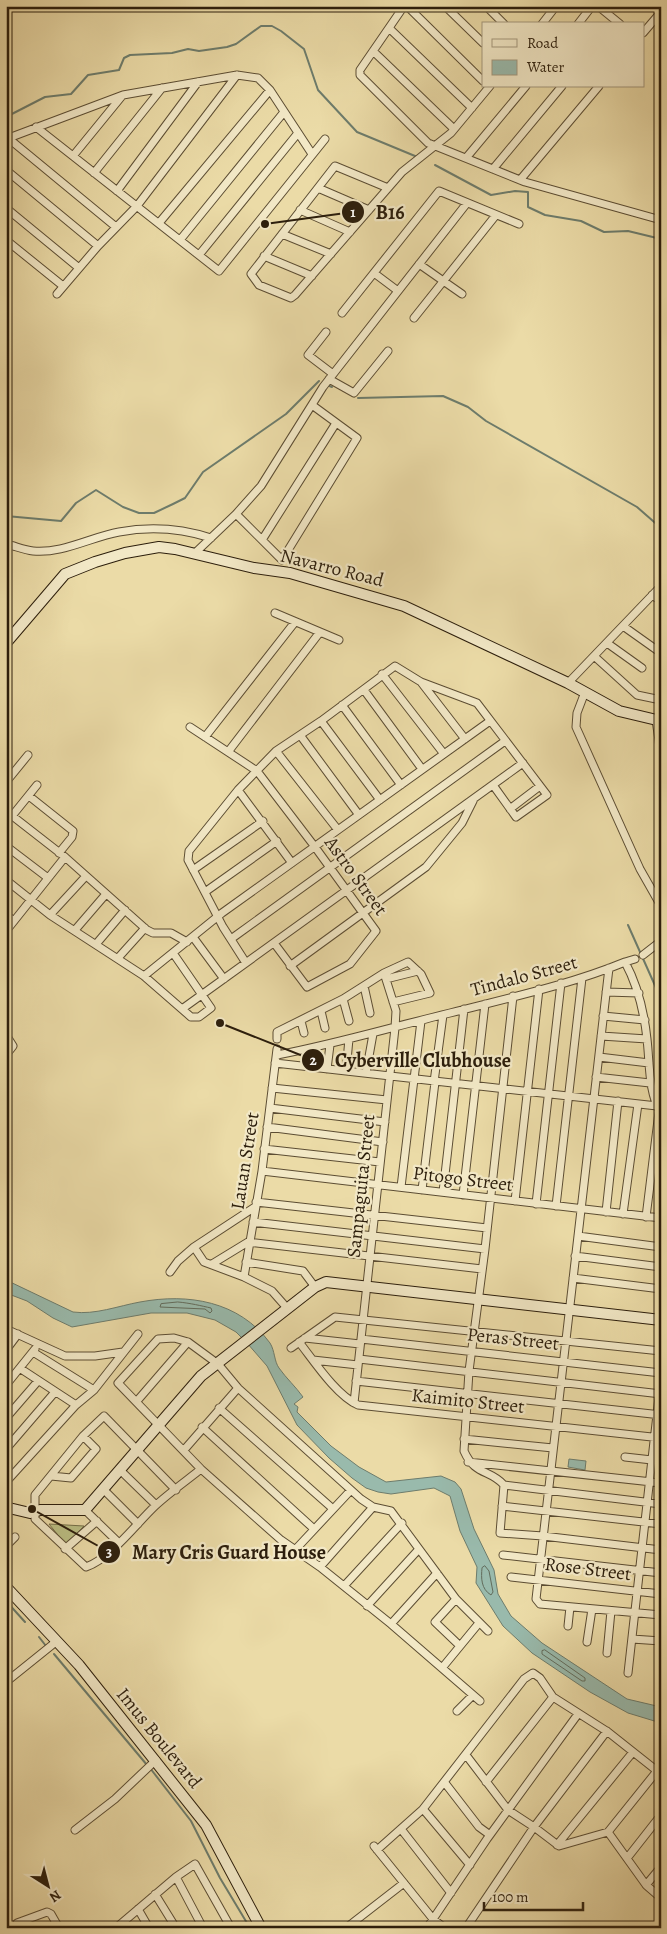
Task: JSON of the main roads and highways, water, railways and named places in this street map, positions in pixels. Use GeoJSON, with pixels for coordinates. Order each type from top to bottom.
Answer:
{"type":"FeatureCollection","features":[{"type":"Feature","properties":{"kind":"water"},"geometry":{"type":"Polygon","coordinates":[[[6,1280],[73,1312],[98,1311],[158,1299],[176,1299],[211,1303],[228,1309],[243,1318],[270,1343],[279,1368],[303,1397],[294,1404],[298,1407],[297,1412],[331,1446],[359,1467],[386,1482],[441,1476],[455,1482],[461,1489],[474,1529],[494,1570],[498,1594],[511,1616],[542,1643],[627,1699],[661,1707],[661,1723],[628,1713],[590,1692],[532,1653],[503,1626],[476,1583],[477,1567],[460,1531],[450,1496],[434,1488],[391,1494],[378,1492],[366,1488],[352,1478],[329,1458],[297,1425],[267,1366],[236,1332],[215,1320],[187,1313],[151,1313],[72,1327],[53,1318],[27,1301],[6,1293],[6,1280]]]}},
{"type":"Feature","properties":{"kind":"water"},"geometry":{"type":"Polygon","coordinates":[[[569,1459],[586,1461],[585,1470],[568,1467],[569,1459]]]}},
{"type":"Feature","properties":{"kind":"waterway"},"geometry":{"type":"LineString","coordinates":[[6,117],[45,97],[71,94],[88,75],[119,70],[124,58],[130,55],[172,53],[188,49],[199,51],[227,47],[236,44],[261,26],[272,26],[304,49],[318,90],[357,132],[415,156]]}},
{"type":"Feature","properties":{"kind":"waterway"},"geometry":{"type":"LineString","coordinates":[[435,165],[491,195],[515,191],[528,192],[528,207],[545,215],[581,221],[604,232],[628,231],[661,239]]}},
{"type":"Feature","properties":{"kind":"waterway"},"geometry":{"type":"LineString","coordinates":[[6,516],[61,521],[76,503],[96,490],[123,507],[139,513],[154,513],[185,498],[203,472],[286,414],[319,381]]}},
{"type":"Feature","properties":{"kind":"waterway"},"geometry":{"type":"LineString","coordinates":[[327,385],[332,387]]}},
{"type":"Feature","properties":{"kind":"waterway"},"geometry":{"type":"LineString","coordinates":[[358,398],[443,396],[468,407],[486,421],[637,507],[661,528]]}},
{"type":"Feature","properties":{"kind":"waterway"},"geometry":{"type":"LineString","coordinates":[[628,925],[657,990],[661,1040]]}},
{"type":"Feature","properties":{"kind":"waterway"},"geometry":{"type":"LineString","coordinates":[[6,1601],[25,1622]]}},
{"type":"Feature","properties":{"kind":"waterway"},"geometry":{"type":"LineString","coordinates":[[39,1637],[46,1646]]}},
{"type":"Feature","properties":{"kind":"waterway"},"geometry":{"type":"LineString","coordinates":[[54,1654],[147,1765]]}},
{"type":"Feature","properties":{"kind":"waterway"},"geometry":{"type":"LineString","coordinates":[[150,1768],[191,1821],[220,1878],[250,1928]]}},
{"type":"Feature","properties":{"kind":"place","name":"B16"},"geometry":{"type":"Point","coordinates":[265,224]}},
{"type":"Feature","properties":{"kind":"place","name":"Cyberville Clubhouse"},"geometry":{"type":"Point","coordinates":[220,1023]}},
{"type":"Feature","properties":{"kind":"place","name":"Mary Cris Guard House"},"geometry":{"type":"Point","coordinates":[32,1509]}}]}
